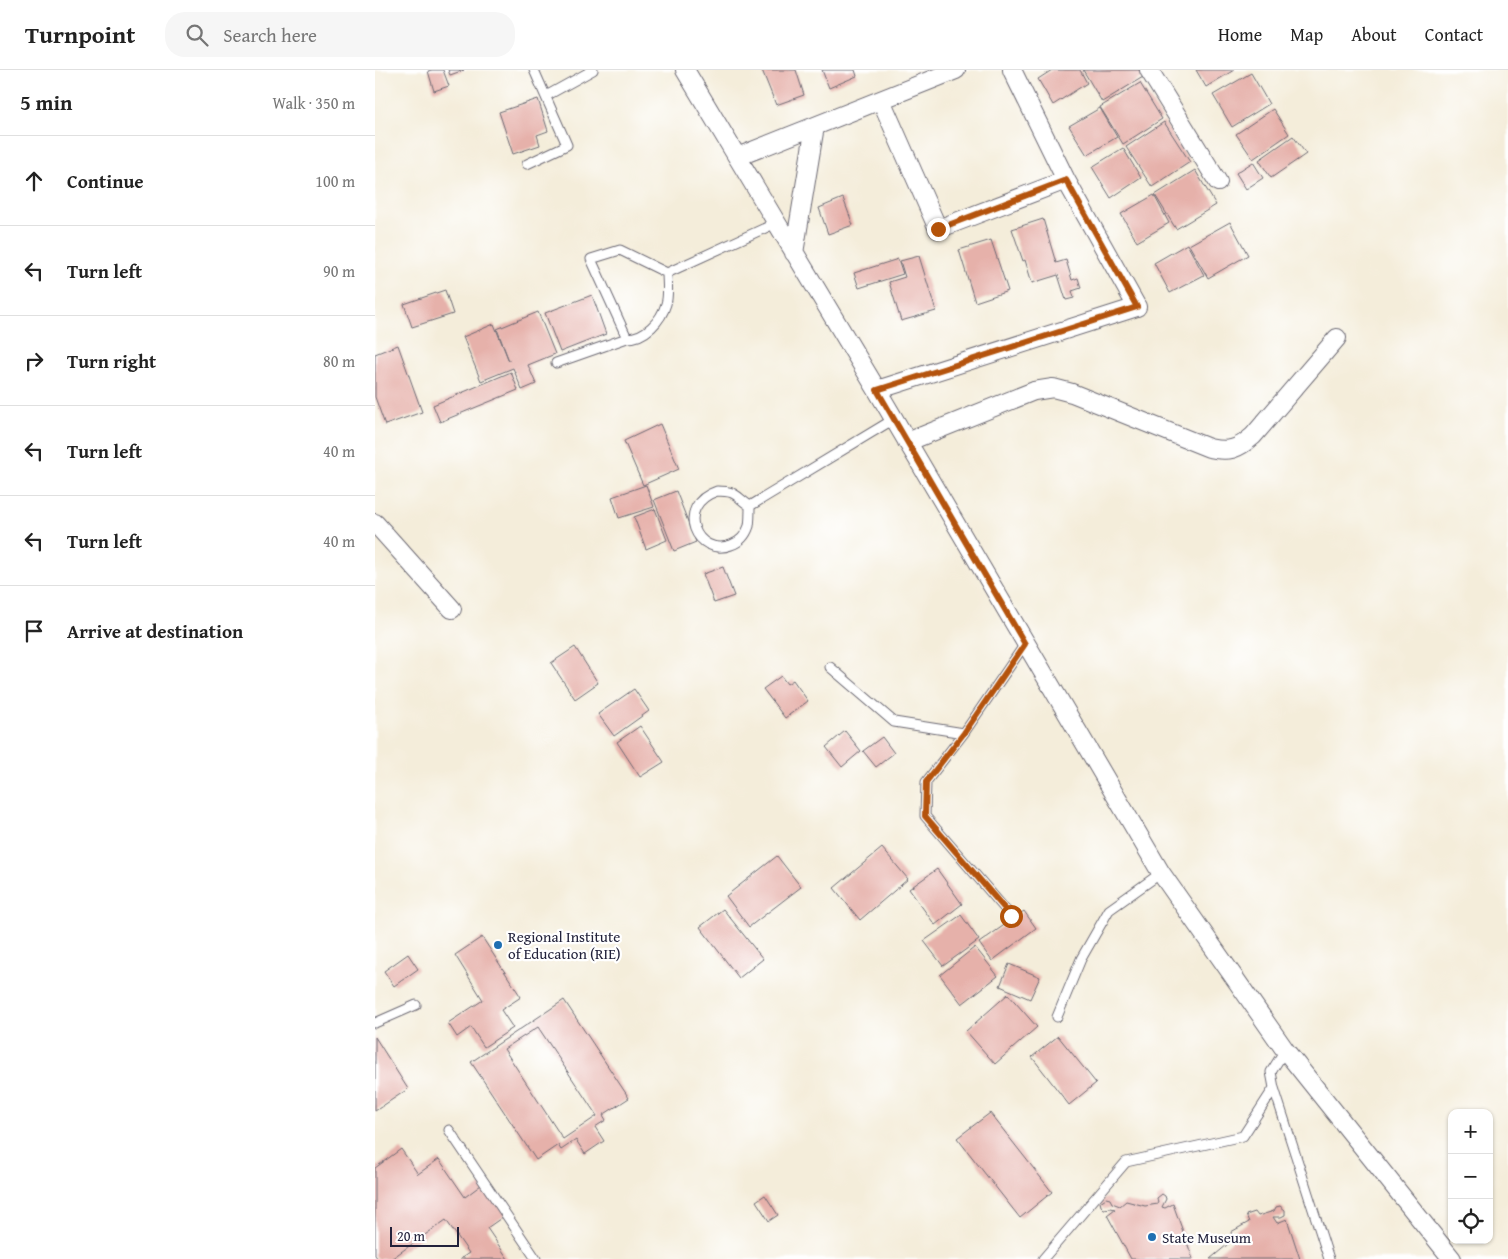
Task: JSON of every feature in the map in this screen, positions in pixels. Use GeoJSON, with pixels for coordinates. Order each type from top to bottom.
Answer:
{"type":"FeatureCollection","features":[{"type":"Feature","properties":{"kind":"street"},"geometry":{"type":"LineString","coordinates":[[685,70],[877,390],[1161,873],[1285,1050],[1452,1259]]}},
{"type":"Feature","properties":{"kind":"street"},"geometry":{"type":"LineString","coordinates":[[737,157],[956,70]]}},
{"type":"Feature","properties":{"kind":"street"},"geometry":{"type":"LineString","coordinates":[[877,390],[1137,307],[1066,180],[1012,70]]}},
{"type":"Feature","properties":{"kind":"street"},"geometry":{"type":"LineString","coordinates":[[1149,70],[1218,182]]}},
{"type":"Feature","properties":{"kind":"street"},"geometry":{"type":"LineString","coordinates":[[881,100],[938,229],[1066,180]]}},
{"type":"Feature","properties":{"kind":"street"},"geometry":{"type":"LineString","coordinates":[[794,253],[815,126]]}},
{"type":"Feature","properties":{"kind":"street"},"geometry":{"type":"LineString","coordinates":[[907,442],[1034,390],[1053,388],[1072,392],[1209,448],[1224,451],[1242,446],[1253,436],[1337,338]]}},
{"type":"Feature","properties":{"kind":"street"},"geometry":{"type":"LineString","coordinates":[[375,523],[452,609]]}},
{"type":"Feature","properties":{"kind":"lane"},"geometry":{"type":"LineString","coordinates":[[527,164],[567,145],[534,70]]}},
{"type":"Feature","properties":{"kind":"lane"},"geometry":{"type":"LineString","coordinates":[[546,96],[593,70]]}},
{"type":"Feature","properties":{"kind":"lane"},"geometry":{"type":"LineString","coordinates":[[667,273],[776,223]]}},
{"type":"Feature","properties":{"kind":"lane"},"geometry":{"type":"LineString","coordinates":[[627,338],[591,258],[620,250],[667,273]]}},
{"type":"Feature","properties":{"kind":"lane"},"geometry":{"type":"LineString","coordinates":[[556,363],[627,338],[636,338],[655,325],[666,304],[667,273]]}},
{"type":"Feature","properties":{"kind":"lane"},"geometry":{"type":"LineString","coordinates":[[750,506],[894,419]]}},
{"type":"Feature","properties":{"kind":"lane"},"geometry":{"type":"LineString","coordinates":[[728,491],[738,495],[750,506],[749,525],[745,535],[737,543],[726,547],[715,547],[705,542],[697,534],[693,524],[693,513],[698,502],[706,494],[728,491]]}},
{"type":"Feature","properties":{"kind":"lane"},"geometry":{"type":"LineString","coordinates":[[1011,916],[925,816],[926,782],[964,733],[1025,644]]}},
{"type":"Feature","properties":{"kind":"lane"},"geometry":{"type":"LineString","coordinates":[[830,667],[894,722],[964,733]]}},
{"type":"Feature","properties":{"kind":"lane"},"geometry":{"type":"LineString","coordinates":[[1057,1017],[1081,960],[1109,910],[1161,873]]}},
{"type":"Feature","properties":{"kind":"lane"},"geometry":{"type":"LineString","coordinates":[[375,1023],[416,1005]]}},
{"type":"Feature","properties":{"kind":"lane"},"geometry":{"type":"LineString","coordinates":[[1285,1050],[1271,1072],[1274,1088],[1329,1259]]}},
{"type":"Feature","properties":{"kind":"lane"},"geometry":{"type":"LineString","coordinates":[[1043,1259],[1126,1162],[1243,1136],[1274,1088]]}},
{"type":"Feature","properties":{"kind":"lane"},"geometry":{"type":"LineString","coordinates":[[449,1130],[536,1259]]}},
{"type":"Feature","properties":{"kind":"building"},"geometry":{"type":"Polygon","coordinates":[[[443,70],[449,86],[434,91],[428,71],[443,70]]]}},
{"type":"Feature","properties":{"kind":"building"},"geometry":{"type":"Polygon","coordinates":[[[448,70],[464,70],[450,75],[448,70]]]}},
{"type":"Feature","properties":{"kind":"building"},"geometry":{"type":"Polygon","coordinates":[[[762,70],[796,70],[804,95],[776,105],[762,70]]]}},
{"type":"Feature","properties":{"kind":"building"},"geometry":{"type":"Polygon","coordinates":[[[822,70],[855,70],[857,76],[829,88],[822,70]]]}},
{"type":"Feature","properties":{"kind":"building"},"geometry":{"type":"Polygon","coordinates":[[[1052,70],[1080,70],[1087,83],[1053,105],[1038,79],[1052,70]]]}},
{"type":"Feature","properties":{"kind":"building"},"geometry":{"type":"Polygon","coordinates":[[[1083,70],[1139,70],[1143,77],[1102,102],[1083,70]]]}},
{"type":"Feature","properties":{"kind":"building"},"geometry":{"type":"Polygon","coordinates":[[[1196,70],[1234,70],[1206,87],[1196,70]]]}},
{"type":"Feature","properties":{"kind":"building"},"geometry":{"type":"Polygon","coordinates":[[[1251,73],[1269,104],[1232,127],[1213,95],[1251,73]]]}},
{"type":"Feature","properties":{"kind":"building"},"geometry":{"type":"Polygon","coordinates":[[[1140,83],[1162,119],[1123,144],[1100,107],[1140,83]]]}},
{"type":"Feature","properties":{"kind":"building"},"geometry":{"type":"Polygon","coordinates":[[[538,99],[548,131],[537,135],[540,145],[513,154],[499,112],[538,99]]]}},
{"type":"Feature","properties":{"kind":"building"},"geometry":{"type":"Polygon","coordinates":[[[1100,108],[1117,137],[1087,155],[1069,126],[1100,108]]]}},
{"type":"Feature","properties":{"kind":"building"},"geometry":{"type":"Polygon","coordinates":[[[1273,109],[1289,134],[1253,159],[1236,134],[1273,109]]]}},
{"type":"Feature","properties":{"kind":"building"},"geometry":{"type":"Polygon","coordinates":[[[1164,122],[1190,162],[1152,187],[1126,147],[1164,122]]]}},
{"type":"Feature","properties":{"kind":"building"},"geometry":{"type":"Polygon","coordinates":[[[1293,136],[1306,154],[1271,178],[1259,160],[1293,136]]]}},
{"type":"Feature","properties":{"kind":"building"},"geometry":{"type":"Polygon","coordinates":[[[1123,148],[1141,178],[1111,198],[1092,167],[1123,148]]]}},
{"type":"Feature","properties":{"kind":"building"},"geometry":{"type":"Polygon","coordinates":[[[1253,162],[1263,178],[1246,189],[1236,173],[1253,162]]]}},
{"type":"Feature","properties":{"kind":"building"},"geometry":{"type":"Polygon","coordinates":[[[1195,170],[1216,205],[1176,229],[1155,195],[1195,170]]]}},
{"type":"Feature","properties":{"kind":"building"},"geometry":{"type":"Polygon","coordinates":[[[1154,195],[1169,223],[1137,242],[1121,214],[1154,195]]]}},
{"type":"Feature","properties":{"kind":"building"},"geometry":{"type":"Polygon","coordinates":[[[843,198],[853,225],[828,234],[819,208],[843,198]]]}},
{"type":"Feature","properties":{"kind":"building"},"geometry":{"type":"Polygon","coordinates":[[[1043,219],[1056,263],[1066,260],[1072,280],[1078,278],[1081,288],[1072,291],[1074,298],[1066,300],[1058,275],[1032,283],[1025,260],[1023,261],[1012,229],[1043,219]]]}},
{"type":"Feature","properties":{"kind":"building"},"geometry":{"type":"Polygon","coordinates":[[[1230,222],[1248,255],[1208,278],[1189,245],[1230,222]]]}},
{"type":"Feature","properties":{"kind":"building"},"geometry":{"type":"Polygon","coordinates":[[[991,240],[1008,291],[975,302],[959,250],[991,240]]]}},
{"type":"Feature","properties":{"kind":"building"},"geometry":{"type":"Polygon","coordinates":[[[1187,244],[1204,275],[1170,293],[1154,263],[1187,244]]]}},
{"type":"Feature","properties":{"kind":"building"},"geometry":{"type":"Polygon","coordinates":[[[919,256],[936,311],[901,321],[889,282],[905,277],[900,261],[919,256]]]}},
{"type":"Feature","properties":{"kind":"building"},"geometry":{"type":"Polygon","coordinates":[[[898,259],[903,274],[859,288],[854,273],[898,259]]]}},
{"type":"Feature","properties":{"kind":"building"},"geometry":{"type":"Polygon","coordinates":[[[445,290],[453,314],[412,327],[404,304],[445,290]]]}},
{"type":"Feature","properties":{"kind":"building"},"geometry":{"type":"Polygon","coordinates":[[[592,295],[606,334],[560,352],[545,313],[592,295]]]}},
{"type":"Feature","properties":{"kind":"building"},"geometry":{"type":"Polygon","coordinates":[[[538,312],[555,354],[528,365],[536,384],[522,390],[513,368],[481,381],[463,337],[494,324],[509,361],[497,329],[538,312]]]}},
{"type":"Feature","properties":{"kind":"building"},"geometry":{"type":"Polygon","coordinates":[[[398,345],[422,412],[385,425],[375,397],[375,354],[398,345]]]}},
{"type":"Feature","properties":{"kind":"building"},"geometry":{"type":"Polygon","coordinates":[[[511,372],[518,390],[440,422],[433,405],[511,372]]]}},
{"type":"Feature","properties":{"kind":"building"},"geometry":{"type":"Polygon","coordinates":[[[660,424],[679,469],[643,485],[624,441],[660,424]]]}},
{"type":"Feature","properties":{"kind":"building"},"geometry":{"type":"Polygon","coordinates":[[[646,485],[654,507],[619,518],[612,497],[646,485]]]}},
{"type":"Feature","properties":{"kind":"building"},"geometry":{"type":"Polygon","coordinates":[[[676,491],[696,542],[674,551],[654,500],[676,491]]]}},
{"type":"Feature","properties":{"kind":"building"},"geometry":{"type":"Polygon","coordinates":[[[655,509],[667,540],[646,549],[634,517],[655,509]]]}},
{"type":"Feature","properties":{"kind":"building"},"geometry":{"type":"Polygon","coordinates":[[[723,567],[734,596],[714,603],[703,574],[723,567]]]}},
{"type":"Feature","properties":{"kind":"building"},"geometry":{"type":"Polygon","coordinates":[[[575,647],[598,683],[575,699],[551,663],[575,647]]]}},
{"type":"Feature","properties":{"kind":"building"},"geometry":{"type":"Polygon","coordinates":[[[781,676],[787,684],[793,680],[808,701],[785,718],[763,689],[781,676]]]}},
{"type":"Feature","properties":{"kind":"building"},"geometry":{"type":"Polygon","coordinates":[[[634,689],[649,711],[614,736],[598,714],[634,689]]]}},
{"type":"Feature","properties":{"kind":"building"},"geometry":{"type":"Polygon","coordinates":[[[640,726],[664,762],[640,777],[617,742],[640,726]]]}},
{"type":"Feature","properties":{"kind":"building"},"geometry":{"type":"Polygon","coordinates":[[[845,731],[861,751],[842,767],[826,747],[845,731]]]}},
{"type":"Feature","properties":{"kind":"building"},"geometry":{"type":"Polygon","coordinates":[[[882,737],[894,753],[876,767],[863,751],[882,737]]]}},
{"type":"Feature","properties":{"kind":"building"},"geometry":{"type":"Polygon","coordinates":[[[882,848],[908,879],[860,920],[834,888],[882,848]]]}},
{"type":"Feature","properties":{"kind":"building"},"geometry":{"type":"Polygon","coordinates":[[[777,856],[801,887],[749,927],[726,896],[777,856]]]}},
{"type":"Feature","properties":{"kind":"building"},"geometry":{"type":"Polygon","coordinates":[[[937,869],[962,904],[935,925],[909,889],[937,869]]]}},
{"type":"Feature","properties":{"kind":"building"},"geometry":{"type":"Polygon","coordinates":[[[723,909],[763,959],[739,978],[700,927],[723,909]]]}},
{"type":"Feature","properties":{"kind":"building"},"geometry":{"type":"Polygon","coordinates":[[[1024,911],[1036,928],[992,961],[979,943],[1024,911]]]}},
{"type":"Feature","properties":{"kind":"building"},"geometry":{"type":"Polygon","coordinates":[[[961,915],[979,940],[943,966],[924,941],[961,915]]]}},
{"type":"Feature","properties":{"kind":"building"},"geometry":{"type":"Polygon","coordinates":[[[482,937],[521,997],[501,1010],[513,1028],[484,1047],[471,1027],[457,1037],[448,1023],[483,1000],[455,955],[482,937]]]}},
{"type":"Feature","properties":{"kind":"building"},"geometry":{"type":"Polygon","coordinates":[[[975,947],[998,976],[962,1004],[940,975],[975,947]]]}},
{"type":"Feature","properties":{"kind":"building"},"geometry":{"type":"Polygon","coordinates":[[[408,954],[418,969],[394,986],[384,971],[408,954]]]}},
{"type":"Feature","properties":{"kind":"building"},"geometry":{"type":"Polygon","coordinates":[[[1009,964],[1040,977],[1030,999],[1000,986],[1009,964]]]}},
{"type":"Feature","properties":{"kind":"building"},"geometry":{"type":"Polygon","coordinates":[[[1008,994],[1037,1027],[995,1064],[966,1031],[1008,994]]]}},
{"type":"Feature","properties":{"kind":"building"},"geometry":{"type":"Polygon","coordinates":[[[564,1000],[629,1098],[603,1115],[606,1120],[595,1127],[604,1141],[585,1154],[576,1140],[561,1150],[558,1145],[536,1160],[471,1062],[564,1000]],[[538,1027],[504,1049],[563,1139],[597,1116],[538,1027]]]}},
{"type":"Feature","properties":{"kind":"building"},"geometry":{"type":"Polygon","coordinates":[[[1058,1036],[1096,1083],[1069,1105],[1032,1057],[1058,1036]]]}},
{"type":"Feature","properties":{"kind":"building"},"geometry":{"type":"Polygon","coordinates":[[[375,1037],[408,1089],[375,1111],[375,1037]]]}},
{"type":"Feature","properties":{"kind":"building"},"geometry":{"type":"Polygon","coordinates":[[[990,1113],[1052,1192],[1020,1218],[957,1138],[990,1113]]]}},
{"type":"Feature","properties":{"kind":"building"},"geometry":{"type":"Polygon","coordinates":[[[401,1149],[418,1174],[439,1159],[465,1197],[485,1182],[507,1214],[487,1228],[508,1259],[460,1259],[469,1253],[446,1220],[391,1259],[378,1259],[375,1255],[375,1168],[401,1149]]]}},
{"type":"Feature","properties":{"kind":"building","name":"State Museum"},"geometry":{"type":"Polygon","coordinates":[[[1162,1194],[1166,1199],[1162,1207],[1165,1208],[1173,1204],[1193,1259],[1131,1259],[1107,1215],[1115,1209],[1104,1209],[1100,1202],[1106,1198],[1120,1206],[1126,1201],[1145,1206],[1158,1204],[1157,1198],[1162,1194]]]}},
{"type":"Feature","properties":{"kind":"building"},"geometry":{"type":"Polygon","coordinates":[[[765,1195],[778,1215],[769,1221],[756,1201],[765,1195]]]}},
{"type":"Feature","properties":{"kind":"building","name":"State Museum"},"geometry":{"type":"Polygon","coordinates":[[[1280,1206],[1285,1210],[1285,1215],[1273,1217],[1277,1223],[1287,1219],[1300,1259],[1210,1259],[1233,1240],[1231,1232],[1249,1222],[1246,1215],[1255,1212],[1258,1216],[1274,1211],[1276,1207],[1280,1206]]]}},
{"type":"Feature","properties":{"kind":"place","name":"Regional Institute of Education (RIE)"},"geometry":{"type":"Point","coordinates":[498,945]}},
{"type":"Feature","properties":{"kind":"place","name":"State Museum"},"geometry":{"type":"Point","coordinates":[1152,1237]}},
{"type":"Feature","properties":{"kind":"route"},"geometry":{"type":"LineString","coordinates":[[938,229],[1066,180],[1137,307],[877,390],[1025,644],[964,733],[926,782],[925,816],[1011,916]]}}]}
